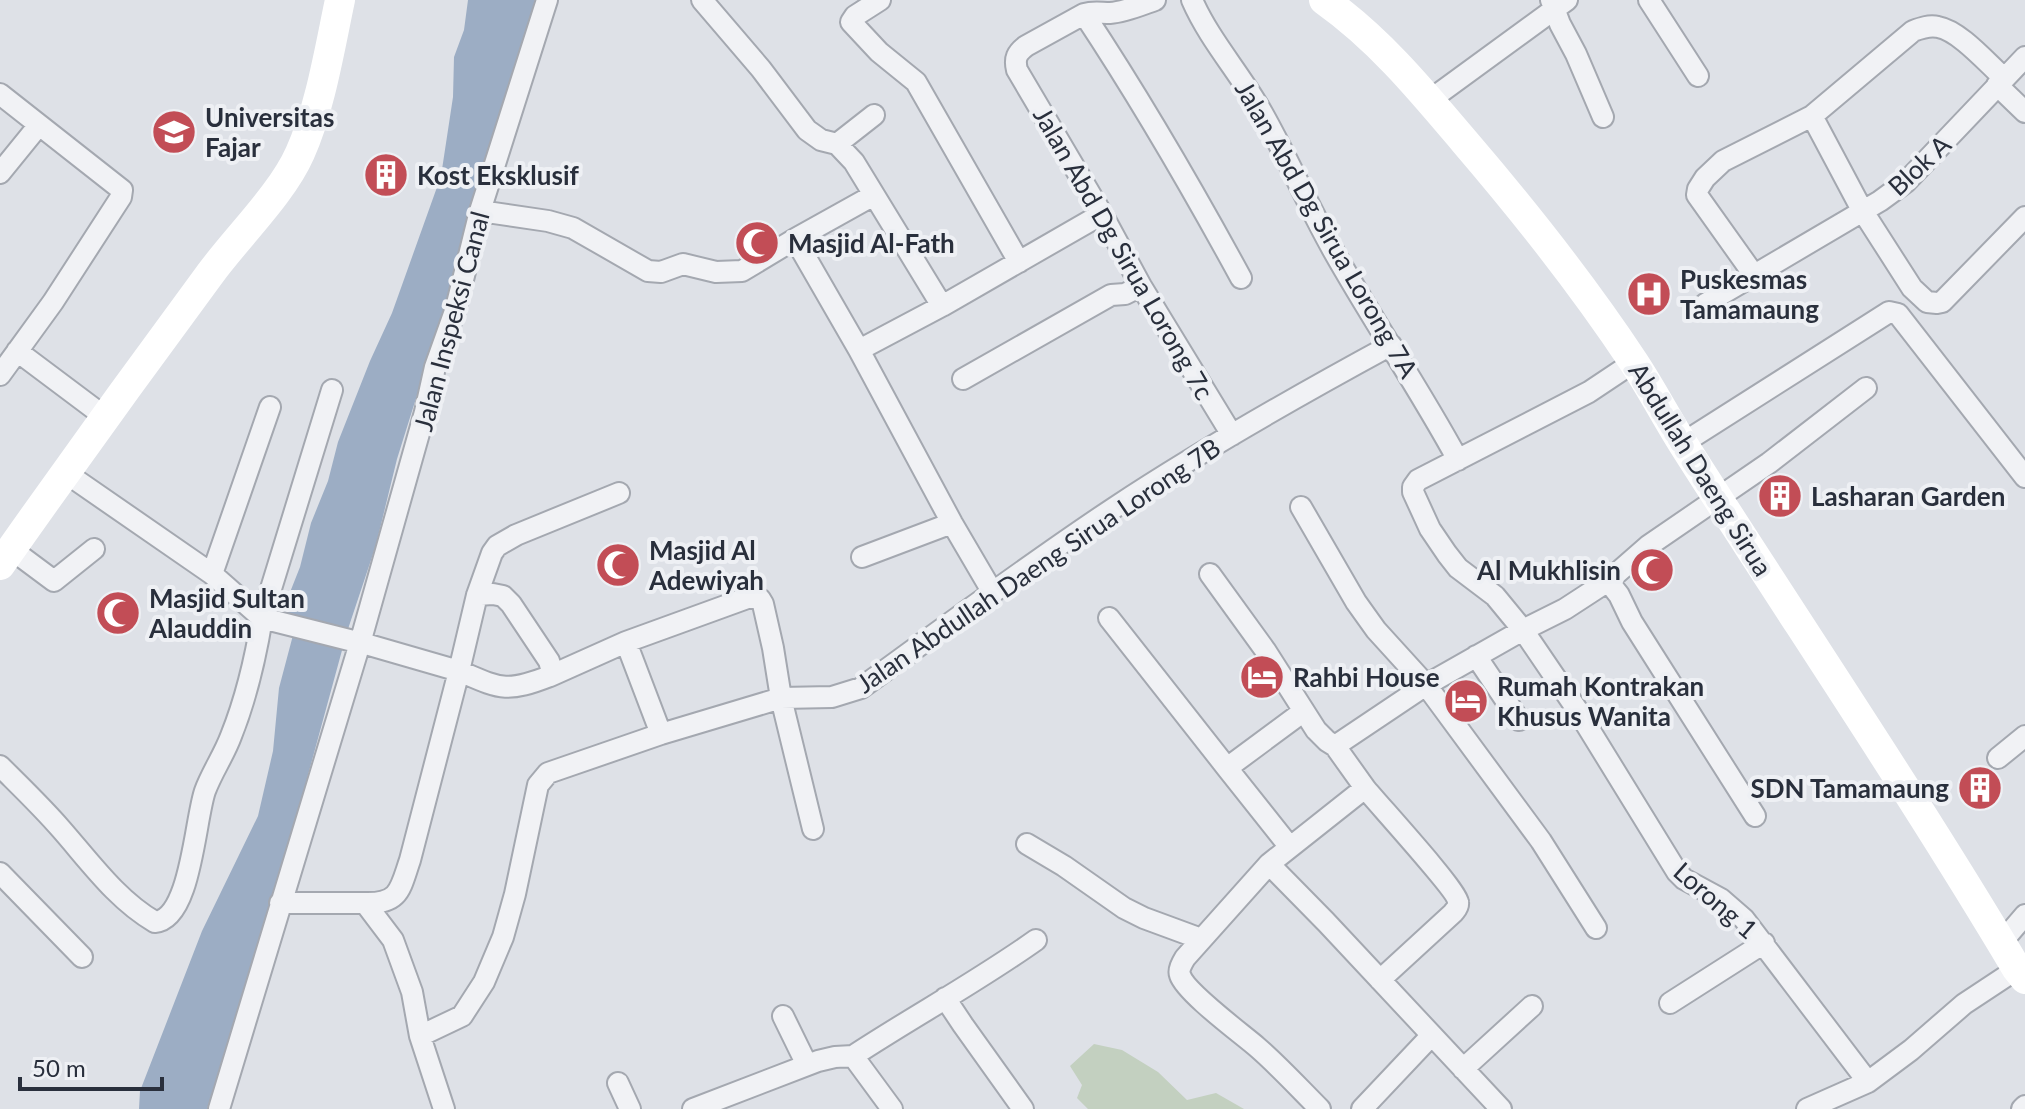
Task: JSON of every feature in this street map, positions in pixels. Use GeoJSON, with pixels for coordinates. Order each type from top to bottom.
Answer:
{"type":"FeatureCollection","features":[{"type":"Feature","properties":{"kind":"main road"},"geometry":{"type":"LineString","coordinates":[[5,557],[216,266],[283,182],[300,154],[315,108],[340,0]]}},
{"type":"Feature","properties":{"kind":"main road","name":"Abdullah Daeng Sirua"},"geometry":{"type":"LineString","coordinates":[[1324,0],[1376,42],[1430,100],[1551,246],[1634,362],[2021,974]]}},
{"type":"Feature","properties":{"kind":"street","name":"Jalan Inspeksi Canal"},"geometry":{"type":"LineString","coordinates":[[219,1109],[322,767],[425,412],[435,367],[456,308],[480,211],[547,0]]}},
{"type":"Feature","properties":{"kind":"street"},"geometry":{"type":"LineString","coordinates":[[702,0],[761,69],[807,130],[821,140],[837,144],[854,162],[942,306]]}},
{"type":"Feature","properties":{"kind":"street"},"geometry":{"type":"LineString","coordinates":[[880,0],[851,22],[879,52],[916,82],[1019,262]]}},
{"type":"Feature","properties":{"kind":"street"},"geometry":{"type":"LineString","coordinates":[[1155,0],[1110,13],[1093,11],[1084,14],[1128,79],[1178,163],[1241,278]]}},
{"type":"Feature","properties":{"kind":"street","name":"Jalan Abd Dg Sirua Lorong 7A"},"geometry":{"type":"LineString","coordinates":[[1192,0],[1208,32],[1261,111],[1333,249],[1458,460]]}},
{"type":"Feature","properties":{"kind":"street"},"geometry":{"type":"LineString","coordinates":[[1649,0],[1698,76]]}},
{"type":"Feature","properties":{"kind":"street"},"geometry":{"type":"LineString","coordinates":[[1430,100],[1558,3]]}},
{"type":"Feature","properties":{"kind":"street"},"geometry":{"type":"LineString","coordinates":[[1558,3],[1560,24],[1603,117]]}},
{"type":"Feature","properties":{"kind":"street","name":"Jalan Abd Dg Sirua Lorong 7c"},"geometry":{"type":"LineString","coordinates":[[1084,14],[1019,52],[1015,63],[1017,70],[1141,286],[1232,435]]}},
{"type":"Feature","properties":{"kind":"street"},"geometry":{"type":"LineString","coordinates":[[1754,275],[1700,201],[1698,189],[1710,171],[1723,161],[1812,116],[1913,31],[1936,26],[1957,36],[2025,112]]}},
{"type":"Feature","properties":{"kind":"street","name":"Blok A"},"geometry":{"type":"LineString","coordinates":[[1705,304],[1880,201],[1906,182],[2025,57]]}},
{"type":"Feature","properties":{"kind":"street"},"geometry":{"type":"LineString","coordinates":[[0,94],[122,190],[121,197],[53,302],[0,375]]}},
{"type":"Feature","properties":{"kind":"street"},"geometry":{"type":"LineString","coordinates":[[837,144],[874,115]]}},
{"type":"Feature","properties":{"kind":"street"},"geometry":{"type":"LineString","coordinates":[[1812,116],[1862,210],[1923,300],[1942,302],[2025,217]]}},
{"type":"Feature","properties":{"kind":"street"},"geometry":{"type":"LineString","coordinates":[[0,173],[39,125]]}},
{"type":"Feature","properties":{"kind":"street"},"geometry":{"type":"LineString","coordinates":[[480,211],[573,228],[648,271],[661,272],[683,264],[716,272],[742,271],[874,195]]}},
{"type":"Feature","properties":{"kind":"street"},"geometry":{"type":"LineString","coordinates":[[859,350],[1102,214]]}},
{"type":"Feature","properties":{"kind":"street"},"geometry":{"type":"LineString","coordinates":[[795,239],[993,593]]}},
{"type":"Feature","properties":{"kind":"street"},"geometry":{"type":"LineString","coordinates":[[963,379],[1111,295],[1125,294],[1141,286]]}},
{"type":"Feature","properties":{"kind":"street"},"geometry":{"type":"LineString","coordinates":[[1683,443],[1889,312],[1898,314],[2025,477]]}},
{"type":"Feature","properties":{"kind":"street","name":"Jalan Abdullah Daeng Sirua Lorong 7B"},"geometry":{"type":"LineString","coordinates":[[420,1036],[462,1016],[484,982],[503,937],[515,894],[538,785],[548,773],[661,734],[781,698],[832,697],[861,688],[1117,506],[1308,390],[1391,345]]}},
{"type":"Feature","properties":{"kind":"street"},"geometry":{"type":"LineString","coordinates":[[17,351],[105,417]]}},
{"type":"Feature","properties":{"kind":"street"},"geometry":{"type":"LineString","coordinates":[[1458,460],[1589,392],[1634,362]]}},
{"type":"Feature","properties":{"kind":"street"},"geometry":{"type":"LineString","coordinates":[[1335,746],[1426,685],[1565,609],[1608,581],[1648,546],[1769,463],[1866,388]]}},
{"type":"Feature","properties":{"kind":"street"},"geometry":{"type":"LineString","coordinates":[[0,766],[43,808],[116,891],[155,922],[172,913],[194,847],[205,790],[232,735],[332,390]]}},
{"type":"Feature","properties":{"kind":"street"},"geometry":{"type":"LineString","coordinates":[[212,574],[270,407]]}},
{"type":"Feature","properties":{"kind":"street","name":"Lorong 1"},"geometry":{"type":"LineString","coordinates":[[1458,460],[1418,480],[1413,487],[1430,529],[1458,568],[1495,596],[1523,630],[1576,708],[1677,872],[1721,899],[1744,919],[1868,1082]]}},
{"type":"Feature","properties":{"kind":"street"},"geometry":{"type":"LineString","coordinates":[[66,473],[212,574],[267,620],[459,671],[493,686],[525,686],[626,642],[725,605],[757,597],[763,604],[781,698],[813,829]]}},
{"type":"Feature","properties":{"kind":"street"},"geometry":{"type":"LineString","coordinates":[[280,903],[379,903],[392,900],[410,860],[477,595],[492,553],[497,546],[516,535],[619,493]]}},
{"type":"Feature","properties":{"kind":"street"},"geometry":{"type":"LineString","coordinates":[[1301,507],[1356,602],[1376,630],[1426,685],[1541,841],[1596,928]]}},
{"type":"Feature","properties":{"kind":"street"},"geometry":{"type":"LineString","coordinates":[[862,557],[952,523]]}},
{"type":"Feature","properties":{"kind":"street"},"geometry":{"type":"LineString","coordinates":[[5,557],[54,581],[94,549]]}},
{"type":"Feature","properties":{"kind":"street"},"geometry":{"type":"LineString","coordinates":[[1210,574],[1265,650],[1316,730],[1335,746],[1365,788],[1458,900],[1453,913],[1380,980]]}},
{"type":"Feature","properties":{"kind":"street"},"geometry":{"type":"LineString","coordinates":[[1608,581],[1755,816]]}},
{"type":"Feature","properties":{"kind":"street"},"geometry":{"type":"LineString","coordinates":[[477,595],[498,594],[511,604],[549,661],[550,676]]}},
{"type":"Feature","properties":{"kind":"street"},"geometry":{"type":"LineString","coordinates":[[1109,618],[1289,846]]}},
{"type":"Feature","properties":{"kind":"street"},"geometry":{"type":"LineString","coordinates":[[626,642],[661,734]]}},
{"type":"Feature","properties":{"kind":"street"},"geometry":{"type":"LineString","coordinates":[[1476,656],[1519,720]]}},
{"type":"Feature","properties":{"kind":"street"},"geometry":{"type":"LineString","coordinates":[[1227,768],[1304,711]]}},
{"type":"Feature","properties":{"kind":"street"},"geometry":{"type":"LineString","coordinates":[[1998,758],[2025,736]]}},
{"type":"Feature","properties":{"kind":"street"},"geometry":{"type":"LineString","coordinates":[[1320,1109],[1272,1061],[1217,1015],[1180,977],[1179,972],[1185,958],[1269,864],[1365,788]]}},
{"type":"Feature","properties":{"kind":"street"},"geometry":{"type":"LineString","coordinates":[[1027,844],[1124,908],[1201,939]]}},
{"type":"Feature","properties":{"kind":"street"},"geometry":{"type":"LineString","coordinates":[[1269,864],[1501,1109]]}},
{"type":"Feature","properties":{"kind":"street"},"geometry":{"type":"LineString","coordinates":[[0,873],[82,957]]}},
{"type":"Feature","properties":{"kind":"street"},"geometry":{"type":"LineString","coordinates":[[365,903],[393,940],[412,992],[420,1036],[444,1109]]}},
{"type":"Feature","properties":{"kind":"street"},"geometry":{"type":"LineString","coordinates":[[2001,943],[2025,915]]}},
{"type":"Feature","properties":{"kind":"street"},"geometry":{"type":"LineString","coordinates":[[693,1109],[807,1065],[835,1057],[853,1056],[997,968],[1036,940]]}},
{"type":"Feature","properties":{"kind":"street"},"geometry":{"type":"LineString","coordinates":[[1670,1003],[1764,943]]}},
{"type":"Feature","properties":{"kind":"street"},"geometry":{"type":"LineString","coordinates":[[1807,1109],[1868,1082],[1964,1004],[2021,974]]}},
{"type":"Feature","properties":{"kind":"street"},"geometry":{"type":"LineString","coordinates":[[945,998],[1023,1109]]}},
{"type":"Feature","properties":{"kind":"street"},"geometry":{"type":"LineString","coordinates":[[1463,1069],[1532,1006]]}},
{"type":"Feature","properties":{"kind":"street"},"geometry":{"type":"LineString","coordinates":[[783,1016],[807,1065]]}},
{"type":"Feature","properties":{"kind":"street"},"geometry":{"type":"LineString","coordinates":[[1362,1109],[1431,1036]]}},
{"type":"Feature","properties":{"kind":"street"},"geometry":{"type":"LineString","coordinates":[[853,1056],[892,1109]]}},
{"type":"Feature","properties":{"kind":"street"},"geometry":{"type":"LineString","coordinates":[[618,1083],[630,1109]]}},
{"type":"Feature","properties":{"kind":"green space"},"geometry":{"type":"Polygon","coordinates":[[[1094,1044],[1122,1050],[1158,1072],[1187,1100],[1216,1093],[1244,1109],[1088,1109],[1077,1098],[1082,1085],[1070,1066],[1094,1044]]]}},
{"type":"Feature","properties":{"kind":"water"},"geometry":{"type":"Polygon","coordinates":[[[468,0],[535,0],[466,239],[397,459],[376,545],[347,632],[272,907],[207,1109],[139,1109],[140,1091],[202,931],[258,816],[273,751],[279,688],[297,620],[281,615],[300,567],[338,442],[392,313],[441,176],[453,97],[454,57],[464,30],[468,0]]]}},
{"type":"Feature","properties":{"kind":"place","name":"Universitas Fajar"},"geometry":{"type":"Point","coordinates":[174,132]}},
{"type":"Feature","properties":{"kind":"place","name":"Kost Eksklusif"},"geometry":{"type":"Point","coordinates":[386,175]}},
{"type":"Feature","properties":{"kind":"place","name":"Masjid Al-Fath"},"geometry":{"type":"Point","coordinates":[757,243]}},
{"type":"Feature","properties":{"kind":"place","name":"Puskesmas Tamamaung"},"geometry":{"type":"Point","coordinates":[1649,294]}},
{"type":"Feature","properties":{"kind":"place","name":"Lasharan Garden"},"geometry":{"type":"Point","coordinates":[1780,496]}},
{"type":"Feature","properties":{"kind":"place","name":"Masjid Al Adewiyah"},"geometry":{"type":"Point","coordinates":[618,565]}},
{"type":"Feature","properties":{"kind":"place","name":"Al Mukhlisin"},"geometry":{"type":"Point","coordinates":[1652,570]}},
{"type":"Feature","properties":{"kind":"place","name":"Masjid Sultan Alauddin"},"geometry":{"type":"Point","coordinates":[118,613]}},
{"type":"Feature","properties":{"kind":"place","name":"Rahbi House"},"geometry":{"type":"Point","coordinates":[1262,677]}},
{"type":"Feature","properties":{"kind":"place","name":"Rumah Kontrakan Khusus Wanita"},"geometry":{"type":"Point","coordinates":[1466,701]}},
{"type":"Feature","properties":{"kind":"place","name":"SDN Tamamaung"},"geometry":{"type":"Point","coordinates":[1980,788]}}]}
